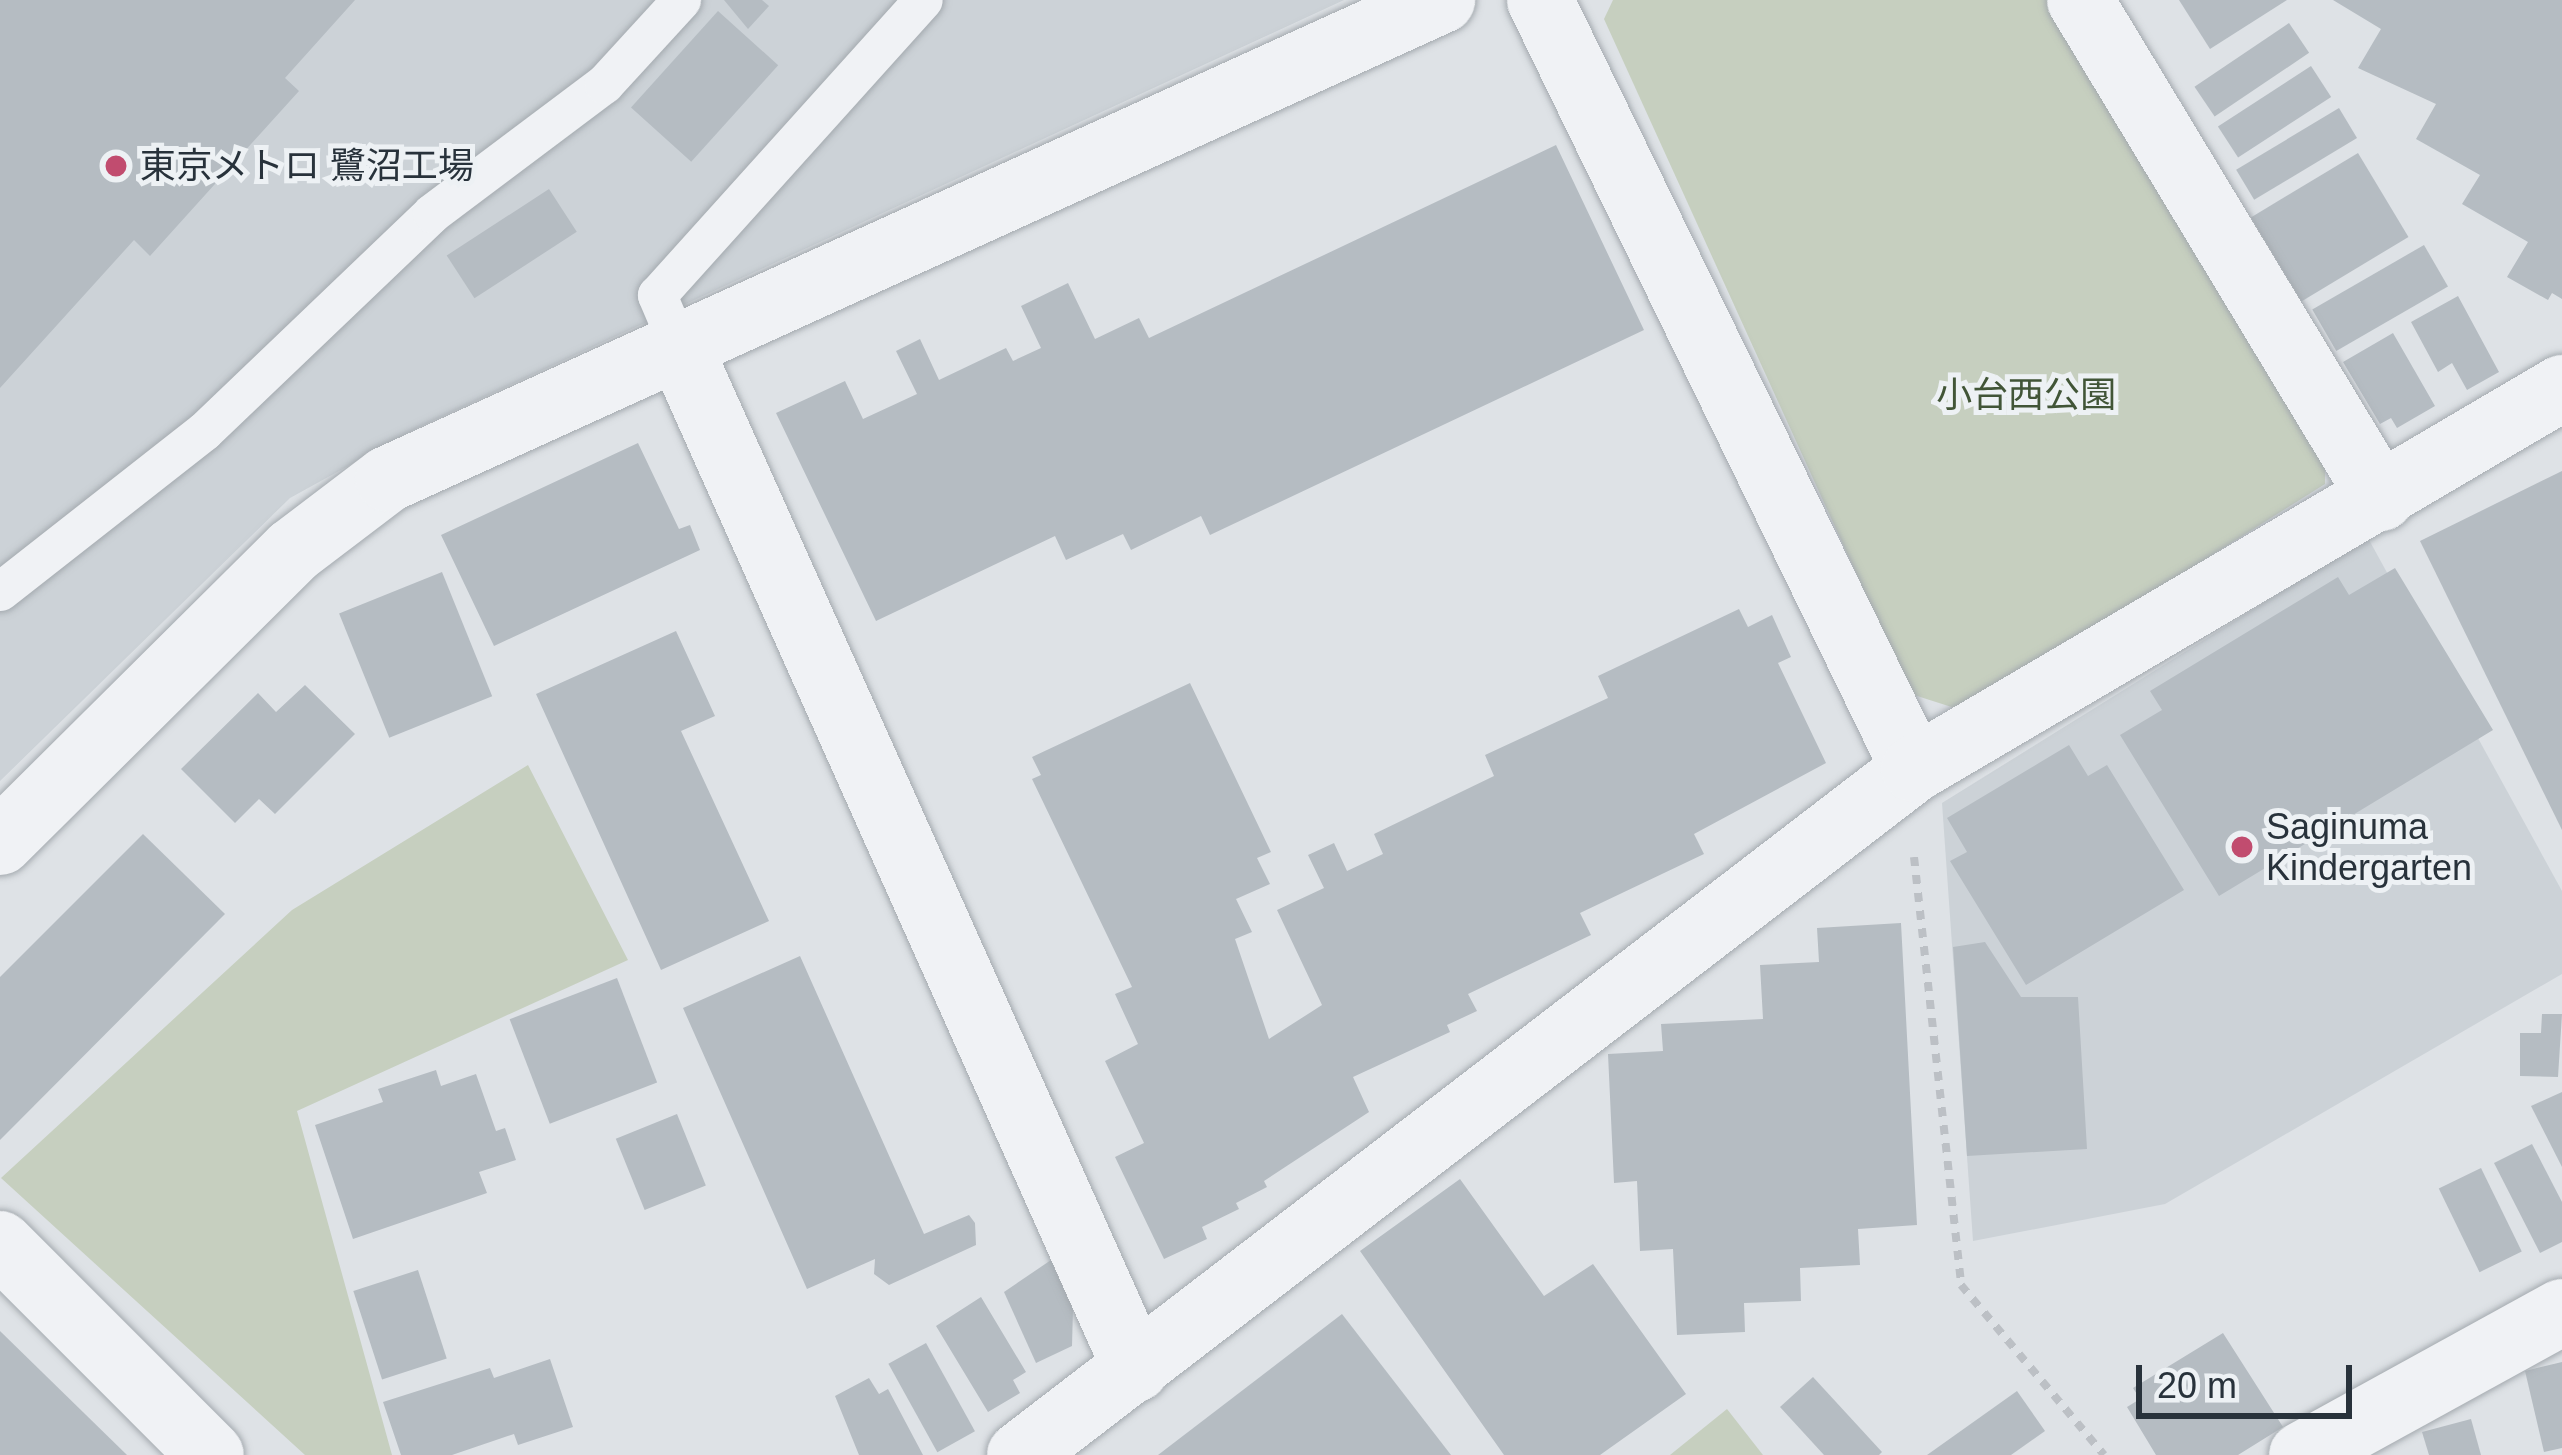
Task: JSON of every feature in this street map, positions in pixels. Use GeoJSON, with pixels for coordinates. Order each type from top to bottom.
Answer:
{"type":"FeatureCollection","features":[{"type":"Feature","properties":{"kind":"street"},"geometry":{"type":"LineString","coordinates":[[0,842],[292,551],[388,479],[1442,0]]}},
{"type":"Feature","properties":{"kind":"street"},"geometry":{"type":"LineString","coordinates":[[1540,0],[1909,774]]}},
{"type":"Feature","properties":{"kind":"street"},"geometry":{"type":"LineString","coordinates":[[2080,0],[2381,498]]}},
{"type":"Feature","properties":{"kind":"street"},"geometry":{"type":"LineString","coordinates":[[680,349],[1136,1369]]}},
{"type":"Feature","properties":{"kind":"street"},"geometry":{"type":"LineString","coordinates":[[1020,1455],[1909,774],[2562,388]]}},
{"type":"Feature","properties":{"kind":"street"},"geometry":{"type":"LineString","coordinates":[[0,1244],[211,1455]]}},
{"type":"Feature","properties":{"kind":"street"},"geometry":{"type":"LineString","coordinates":[[2302,1455],[2562,1312]]}},
{"type":"Feature","properties":{"kind":"lane"},"geometry":{"type":"LineString","coordinates":[[0,591],[204,431],[432,213],[604,84],[681,0]]}},
{"type":"Feature","properties":{"kind":"lane"},"geometry":{"type":"LineString","coordinates":[[680,349],[658,295],[922,0]]}},
{"type":"Feature","properties":{"kind":"path"},"geometry":{"type":"LineString","coordinates":[[1909,774],[1961,1285],[2104,1455]]}},
{"type":"Feature","properties":{"kind":"shaded area"},"geometry":{"type":"Polygon","coordinates":[[[0,0],[1344,0],[417,428],[290,498],[0,781],[0,0]]]}},
{"type":"Feature","properties":{"kind":"shaded area","name":"Saginuma Kindergarten"},"geometry":{"type":"Polygon","coordinates":[[[2368,538],[2562,891],[2562,974],[2165,1204],[1973,1241],[1942,803],[2368,538]]]}},
{"type":"Feature","properties":{"kind":"green space","name":"小台西公園"},"geometry":{"type":"Polygon","coordinates":[[[1613,0],[2053,0],[2325,444],[2325,484],[1964,711],[1911,694],[1604,19],[1613,0]]]}},
{"type":"Feature","properties":{"kind":"green space"},"geometry":{"type":"Polygon","coordinates":[[[528,765],[628,960],[297,1111],[392,1455],[305,1455],[1,1178],[292,910],[528,765]]]}},
{"type":"Feature","properties":{"kind":"green space"},"geometry":{"type":"Polygon","coordinates":[[[1727,1409],[1763,1455],[1670,1455],[1727,1409]]]}},
{"type":"Feature","properties":{"kind":"building","name":"東京メトロ 鷺沼工場"},"geometry":{"type":"Polygon","coordinates":[[[0,0],[355,0],[285,78],[299,91],[150,256],[134,240],[0,388],[0,0]]]}},
{"type":"Feature","properties":{"kind":"building"},"geometry":{"type":"Polygon","coordinates":[[[724,0],[762,0],[769,6],[748,29],[724,0]]]}},
{"type":"Feature","properties":{"kind":"building"},"geometry":{"type":"Polygon","coordinates":[[[2179,0],[2287,0],[2210,49],[2179,0]]]}},
{"type":"Feature","properties":{"kind":"building"},"geometry":{"type":"Polygon","coordinates":[[[2333,0],[2562,0],[2562,299],[2552,293],[2548,300],[2507,277],[2528,242],[2462,204],[2480,175],[2416,139],[2436,104],[2358,68],[2381,29],[2333,0]]]}},
{"type":"Feature","properties":{"kind":"building"},"geometry":{"type":"Polygon","coordinates":[[[718,11],[778,65],[691,162],[631,108],[718,11]]]}},
{"type":"Feature","properties":{"kind":"building"},"geometry":{"type":"Polygon","coordinates":[[[2289,23],[2309,53],[2215,117],[2194,87],[2289,23]]]}},
{"type":"Feature","properties":{"kind":"building"},"geometry":{"type":"Polygon","coordinates":[[[2311,66],[2331,97],[2238,157],[2218,126],[2311,66]]]}},
{"type":"Feature","properties":{"kind":"building"},"geometry":{"type":"Polygon","coordinates":[[[2339,108],[2357,138],[2254,200],[2236,170],[2339,108]]]}},
{"type":"Feature","properties":{"kind":"building"},"geometry":{"type":"Polygon","coordinates":[[[1556,145],[1644,330],[1210,535],[1201,516],[1131,550],[1123,534],[1066,560],[1055,536],[876,621],[776,413],[845,381],[863,419],[917,394],[896,351],[920,339],[939,380],[1006,348],[1013,361],[1041,348],[1021,306],[1068,283],[1095,339],[1139,318],[1149,338],[1556,145]]]}},
{"type":"Feature","properties":{"kind":"building"},"geometry":{"type":"Polygon","coordinates":[[[2358,153],[2408,237],[2301,301],[2251,217],[2358,153]]]}},
{"type":"Feature","properties":{"kind":"building"},"geometry":{"type":"Polygon","coordinates":[[[549,189],[577,232],[474,298],[447,255],[549,189]]]}},
{"type":"Feature","properties":{"kind":"building"},"geometry":{"type":"Polygon","coordinates":[[[2424,245],[2448,287],[2336,351],[2312,310],[2424,245]]]}},
{"type":"Feature","properties":{"kind":"building"},"geometry":{"type":"Polygon","coordinates":[[[2458,296],[2499,372],[2467,390],[2452,363],[2438,372],[2411,322],[2458,296]]]}},
{"type":"Feature","properties":{"kind":"building"},"geometry":{"type":"Polygon","coordinates":[[[2393,333],[2435,406],[2397,428],[2391,418],[2380,424],[2343,362],[2393,333]]]}},
{"type":"Feature","properties":{"kind":"building"},"geometry":{"type":"Polygon","coordinates":[[[638,443],[679,529],[690,525],[700,550],[494,646],[441,535],[638,443]]]}},
{"type":"Feature","properties":{"kind":"building"},"geometry":{"type":"Polygon","coordinates":[[[2562,471],[2562,830],[2420,541],[2562,471]]]}},
{"type":"Feature","properties":{"kind":"building"},"geometry":{"type":"Polygon","coordinates":[[[2395,568],[2493,730],[2219,896],[2120,735],[2162,710],[2150,691],[2338,577],[2349,595],[2395,568]]]}},
{"type":"Feature","properties":{"kind":"building"},"geometry":{"type":"Polygon","coordinates":[[[442,572],[492,696],[389,738],[339,614],[442,572]]]}},
{"type":"Feature","properties":{"kind":"building"},"geometry":{"type":"Polygon","coordinates":[[[1739,609],[1748,627],[1772,615],[1791,657],[1778,663],[1826,763],[1694,834],[1704,854],[1580,913],[1591,935],[1468,994],[1477,1011],[1447,1025],[1450,1032],[1353,1077],[1369,1112],[1264,1181],[1267,1187],[1236,1203],[1239,1209],[1202,1227],[1207,1239],[1164,1259],[1115,1157],[1144,1143],[1105,1061],[1138,1044],[1115,994],[1132,987],[1032,779],[1041,775],[1032,757],[1190,683],[1271,852],[1257,858],[1270,884],[1236,899],[1252,932],[1235,939],[1269,1039],[1322,1005],[1277,910],[1324,888],[1308,855],[1334,843],[1347,871],[1383,854],[1374,834],[1494,776],[1485,755],[1608,698],[1598,676],[1739,609]]]}},
{"type":"Feature","properties":{"kind":"building"},"geometry":{"type":"Polygon","coordinates":[[[676,631],[715,716],[681,731],[769,921],[661,970],[536,694],[676,631]]]}},
{"type":"Feature","properties":{"kind":"building"},"geometry":{"type":"Polygon","coordinates":[[[305,685],[355,734],[275,814],[259,799],[235,823],[181,769],[258,693],[276,712],[305,685]]]}},
{"type":"Feature","properties":{"kind":"building"},"geometry":{"type":"Polygon","coordinates":[[[2069,745],[2088,776],[2107,765],[2184,890],[2026,985],[1950,861],[1967,852],[1947,818],[2069,745]]]}},
{"type":"Feature","properties":{"kind":"building"},"geometry":{"type":"Polygon","coordinates":[[[143,834],[225,914],[0,1140],[0,977],[143,834]]]}},
{"type":"Feature","properties":{"kind":"building"},"geometry":{"type":"Polygon","coordinates":[[[1901,923],[1917,1225],[1858,1229],[1860,1265],[1800,1268],[1801,1301],[1744,1303],[1745,1332],[1677,1335],[1673,1249],[1640,1251],[1637,1181],[1614,1183],[1608,1054],[1663,1051],[1661,1024],[1763,1019],[1760,965],[1819,962],[1817,928],[1901,923]]]}},
{"type":"Feature","properties":{"kind":"building"},"geometry":{"type":"Polygon","coordinates":[[[1985,942],[2021,997],[2078,997],[2087,1149],[1967,1156],[1953,947],[1985,942]]]}},
{"type":"Feature","properties":{"kind":"building"},"geometry":{"type":"Polygon","coordinates":[[[800,956],[924,1234],[969,1215],[975,1223],[976,1245],[889,1285],[874,1274],[875,1259],[807,1289],[683,1008],[800,956]]]}},
{"type":"Feature","properties":{"kind":"building"},"geometry":{"type":"Polygon","coordinates":[[[617,978],[657,1083],[550,1124],[510,1019],[617,978]]]}},
{"type":"Feature","properties":{"kind":"building"},"geometry":{"type":"Polygon","coordinates":[[[2542,1014],[2562,1014],[2558,1077],[2520,1076],[2520,1033],[2541,1033],[2542,1014]]]}},
{"type":"Feature","properties":{"kind":"building"},"geometry":{"type":"Polygon","coordinates":[[[436,1070],[441,1086],[476,1074],[496,1131],[505,1128],[516,1160],[479,1172],[487,1193],[353,1239],[315,1125],[383,1102],[378,1089],[436,1070]]]}},
{"type":"Feature","properties":{"kind":"building"},"geometry":{"type":"Polygon","coordinates":[[[2562,1092],[2562,1167],[2531,1106],[2562,1092]]]}},
{"type":"Feature","properties":{"kind":"building"},"geometry":{"type":"Polygon","coordinates":[[[677,1114],[706,1185],[645,1210],[616,1139],[677,1114]]]}},
{"type":"Feature","properties":{"kind":"building"},"geometry":{"type":"Polygon","coordinates":[[[2532,1144],[2562,1202],[2562,1242],[2540,1253],[2494,1163],[2532,1144]]]}},
{"type":"Feature","properties":{"kind":"building"},"geometry":{"type":"Polygon","coordinates":[[[2481,1168],[2522,1252],[2480,1272],[2439,1189],[2481,1168]]]}},
{"type":"Feature","properties":{"kind":"building"},"geometry":{"type":"Polygon","coordinates":[[[1460,1179],[1544,1296],[1593,1264],[1686,1394],[1600,1455],[1504,1455],[1360,1251],[1460,1179]]]}},
{"type":"Feature","properties":{"kind":"building"},"geometry":{"type":"Polygon","coordinates":[[[1051,1260],[1073,1309],[1072,1346],[1036,1363],[1004,1292],[1051,1260]]]}},
{"type":"Feature","properties":{"kind":"building"},"geometry":{"type":"Polygon","coordinates":[[[418,1270],[447,1358],[382,1379],[353,1291],[418,1270]]]}},
{"type":"Feature","properties":{"kind":"building"},"geometry":{"type":"Polygon","coordinates":[[[981,1297],[1026,1372],[1013,1380],[1020,1393],[988,1412],[936,1326],[981,1297]]]}},
{"type":"Feature","properties":{"kind":"building"},"geometry":{"type":"Polygon","coordinates":[[[1342,1314],[1451,1455],[1158,1455],[1342,1314]]]}},
{"type":"Feature","properties":{"kind":"building"},"geometry":{"type":"Polygon","coordinates":[[[0,1331],[127,1455],[0,1455],[0,1331]]]}},
{"type":"Feature","properties":{"kind":"building"},"geometry":{"type":"Polygon","coordinates":[[[2223,1333],[2283,1427],[2238,1455],[2156,1455],[2127,1407],[2140,1399],[2133,1388],[2223,1333]]]}},
{"type":"Feature","properties":{"kind":"building"},"geometry":{"type":"Polygon","coordinates":[[[926,1343],[975,1431],[937,1452],[888,1364],[926,1343]]]}},
{"type":"Feature","properties":{"kind":"building"},"geometry":{"type":"Polygon","coordinates":[[[550,1359],[573,1427],[518,1445],[514,1434],[452,1455],[401,1455],[383,1402],[490,1368],[494,1378],[550,1359]]]}},
{"type":"Feature","properties":{"kind":"building"},"geometry":{"type":"Polygon","coordinates":[[[2562,1362],[2562,1448],[2544,1452],[2525,1371],[2562,1362]]]}},
{"type":"Feature","properties":{"kind":"building"},"geometry":{"type":"Polygon","coordinates":[[[1813,1377],[1882,1452],[1879,1455],[1824,1455],[1780,1407],[1813,1377]]]}},
{"type":"Feature","properties":{"kind":"building"},"geometry":{"type":"Polygon","coordinates":[[[869,1378],[879,1394],[888,1389],[923,1455],[859,1455],[835,1396],[869,1378]]]}},
{"type":"Feature","properties":{"kind":"building"},"geometry":{"type":"Polygon","coordinates":[[[2017,1391],[2045,1431],[2011,1455],[1927,1455],[2017,1391]]]}},
{"type":"Feature","properties":{"kind":"building"},"geometry":{"type":"Polygon","coordinates":[[[2471,1419],[2481,1455],[2429,1455],[2422,1432],[2471,1419]]]}},
{"type":"Feature","properties":{"kind":"place","name":"東京メトロ 鷺沼工場"},"geometry":{"type":"Point","coordinates":[116,166]}},
{"type":"Feature","properties":{"kind":"place","name":"Saginuma Kindergarten"},"geometry":{"type":"Point","coordinates":[2242,847]}}]}
